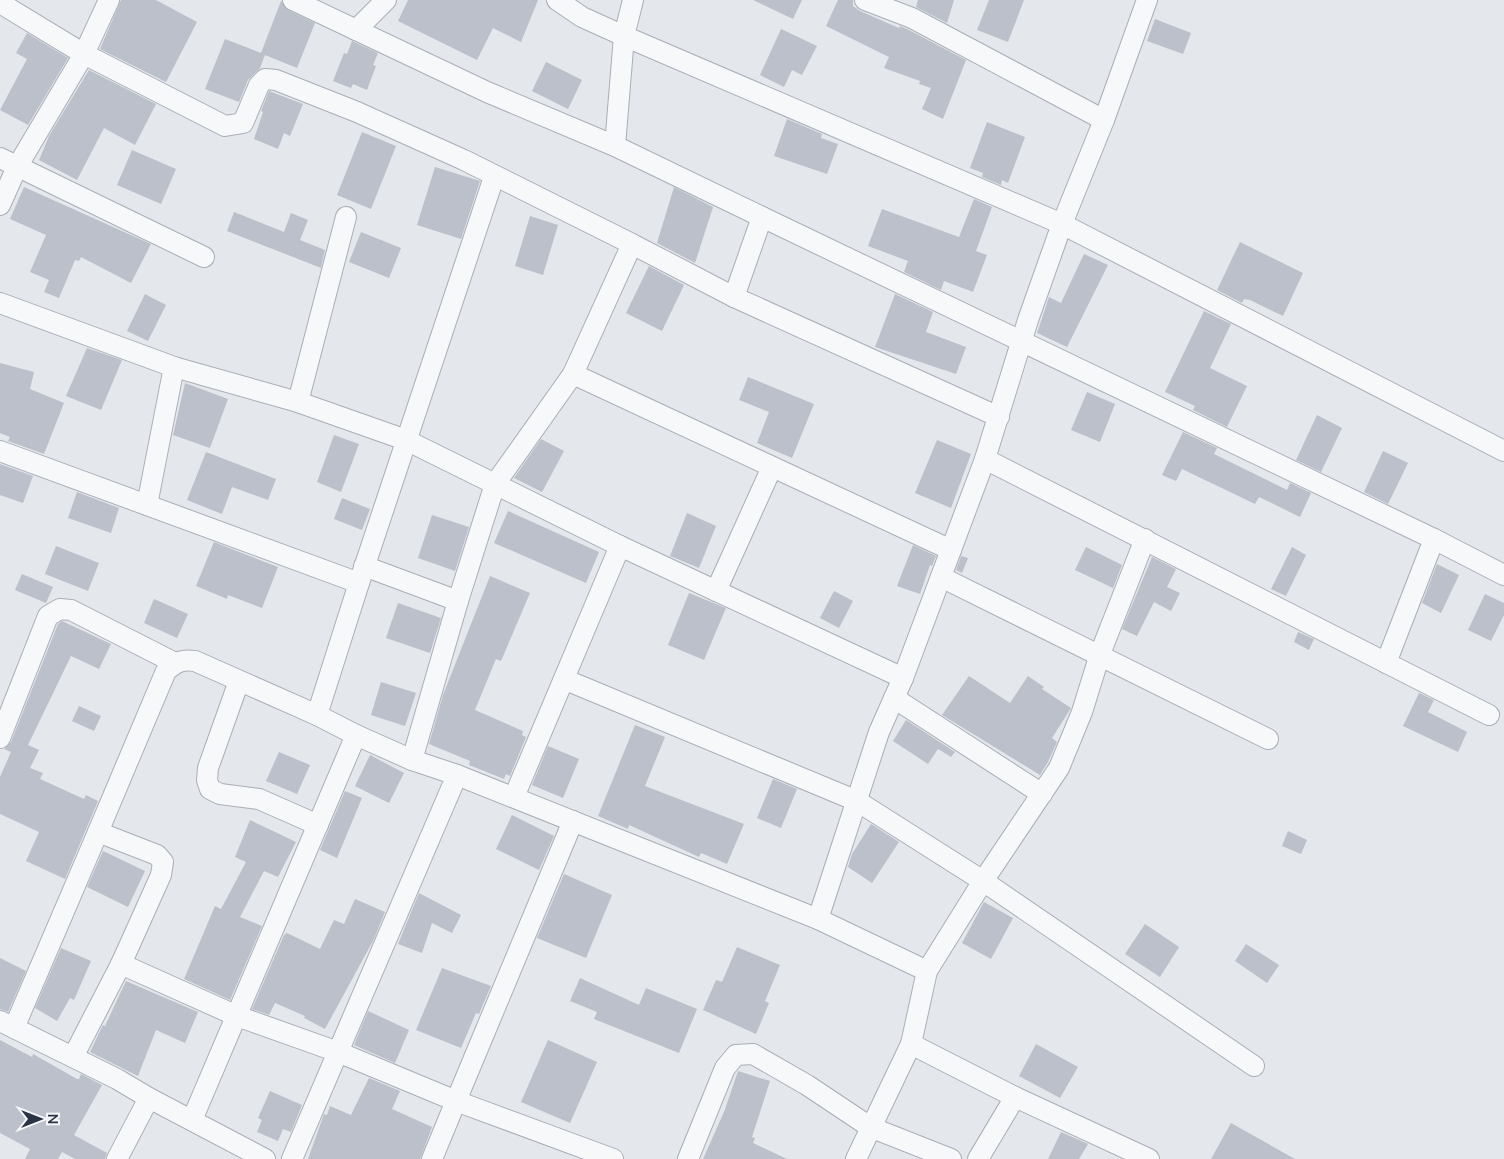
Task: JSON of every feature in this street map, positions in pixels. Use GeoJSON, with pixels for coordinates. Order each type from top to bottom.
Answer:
{"type":"FeatureCollection","features":[{"type":"Feature","properties":{"kind":"street"},"geometry":{"type":"LineString","coordinates":[[0,206],[8,162],[84,54],[110,0]]}},
{"type":"Feature","properties":{"kind":"street"},"geometry":{"type":"LineString","coordinates":[[293,0],[487,92],[615,146],[1434,539],[1504,575]]}},
{"type":"Feature","properties":{"kind":"street"},"geometry":{"type":"LineString","coordinates":[[356,30],[386,0]]}},
{"type":"Feature","properties":{"kind":"street"},"geometry":{"type":"LineString","coordinates":[[558,0],[582,17],[624,36],[1062,224],[1504,451]]}},
{"type":"Feature","properties":{"kind":"street"},"geometry":{"type":"LineString","coordinates":[[615,146],[624,36],[633,0]]}},
{"type":"Feature","properties":{"kind":"street"},"geometry":{"type":"LineString","coordinates":[[865,0],[912,18],[1104,120]]}},
{"type":"Feature","properties":{"kind":"street"},"geometry":{"type":"LineString","coordinates":[[818,919],[879,732],[902,678],[985,459],[1062,224],[1104,120],[1147,0]]}},
{"type":"Feature","properties":{"kind":"street"},"geometry":{"type":"LineString","coordinates":[[0,3],[84,54],[225,126],[243,123],[260,85],[265,79],[276,80],[357,112],[464,160],[734,297],[999,417]]}},
{"type":"Feature","properties":{"kind":"street"},"geometry":{"type":"LineString","coordinates":[[8,162],[204,257]]}},
{"type":"Feature","properties":{"kind":"street"},"geometry":{"type":"LineString","coordinates":[[317,715],[361,574],[494,176]]}},
{"type":"Feature","properties":{"kind":"street"},"geometry":{"type":"LineString","coordinates":[[298,402],[346,217]]}},
{"type":"Feature","properties":{"kind":"street"},"geometry":{"type":"LineString","coordinates":[[734,297],[762,218]]}},
{"type":"Feature","properties":{"kind":"street"},"geometry":{"type":"LineString","coordinates":[[412,760],[458,601],[496,484],[574,374],[632,244]]}},
{"type":"Feature","properties":{"kind":"street"},"geometry":{"type":"LineString","coordinates":[[0,303],[174,367],[298,402],[406,440],[620,546],[902,678]]}},
{"type":"Feature","properties":{"kind":"street"},"geometry":{"type":"LineString","coordinates":[[147,505],[174,367]]}},
{"type":"Feature","properties":{"kind":"street"},"geometry":{"type":"LineString","coordinates":[[574,374],[951,550]]}},
{"type":"Feature","properties":{"kind":"street"},"geometry":{"type":"LineString","coordinates":[[0,452],[147,505],[361,574],[458,601]]}},
{"type":"Feature","properties":{"kind":"street"},"geometry":{"type":"LineString","coordinates":[[985,459],[1489,715]]}},
{"type":"Feature","properties":{"kind":"street"},"geometry":{"type":"LineString","coordinates":[[716,591],[772,467]]}},
{"type":"Feature","properties":{"kind":"street"},"geometry":{"type":"LineString","coordinates":[[856,1159],[911,1044],[927,971],[983,881],[1059,768],[1082,712],[1100,654],[1145,539]]}},
{"type":"Feature","properties":{"kind":"street"},"geometry":{"type":"LineString","coordinates":[[1386,663],[1434,539]]}},
{"type":"Feature","properties":{"kind":"street"},"geometry":{"type":"LineString","coordinates":[[514,797],[566,680],[620,546]]}},
{"type":"Feature","properties":{"kind":"street"},"geometry":{"type":"LineString","coordinates":[[941,577],[1100,654],[1268,739]]}},
{"type":"Feature","properties":{"kind":"street"},"geometry":{"type":"LineString","coordinates":[[0,738],[4,718],[48,616],[60,609],[71,610],[175,663]]}},
{"type":"Feature","properties":{"kind":"street"},"geometry":{"type":"LineString","coordinates":[[265,1159],[7,1025],[98,832],[166,671],[175,663],[186,660],[195,662],[317,715],[412,760],[514,797],[818,919],[927,971]]}},
{"type":"Feature","properties":{"kind":"street"},"geometry":{"type":"LineString","coordinates":[[566,680],[857,800],[983,881],[1254,1066]]}},
{"type":"Feature","properties":{"kind":"street"},"geometry":{"type":"LineString","coordinates":[[239,681],[208,768],[207,780],[210,789],[220,794],[260,799],[318,825]]}},
{"type":"Feature","properties":{"kind":"street"},"geometry":{"type":"LineString","coordinates":[[894,698],[1042,794]]}},
{"type":"Feature","properties":{"kind":"street"},"geometry":{"type":"LineString","coordinates":[[192,1120],[356,735]]}},
{"type":"Feature","properties":{"kind":"street"},"geometry":{"type":"LineString","coordinates":[[292,1159],[457,775]]}},
{"type":"Feature","properties":{"kind":"street"},"geometry":{"type":"LineString","coordinates":[[432,1159],[574,822]]}},
{"type":"Feature","properties":{"kind":"street"},"geometry":{"type":"LineString","coordinates":[[73,1058],[121,964],[161,875],[163,862],[157,855],[98,832]]}},
{"type":"Feature","properties":{"kind":"street"},"geometry":{"type":"LineString","coordinates":[[121,964],[237,1016],[338,1052],[456,1101],[613,1159]]}},
{"type":"Feature","properties":{"kind":"street"},"geometry":{"type":"LineString","coordinates":[[911,1044],[1138,1157]]}},
{"type":"Feature","properties":{"kind":"street"},"geometry":{"type":"LineString","coordinates":[[688,1159],[726,1068],[736,1055],[753,1054],[808,1084],[870,1127],[951,1159]]}},
{"type":"Feature","properties":{"kind":"street"},"geometry":{"type":"LineString","coordinates":[[978,1159],[1015,1097]]}},
{"type":"Feature","properties":{"kind":"street"},"geometry":{"type":"LineString","coordinates":[[117,1159],[149,1098]]}},
{"type":"Feature","properties":{"kind":"building"},"geometry":{"type":"Polygon","coordinates":[[[121,0],[156,0],[197,22],[166,82],[100,49],[121,0]]]}},
{"type":"Feature","properties":{"kind":"building"},"geometry":{"type":"Polygon","coordinates":[[[408,0],[538,0],[521,42],[493,28],[477,60],[398,21],[408,0]]]}},
{"type":"Feature","properties":{"kind":"building"},"geometry":{"type":"Polygon","coordinates":[[[753,0],[802,0],[793,19],[753,0]]]}},
{"type":"Feature","properties":{"kind":"building"},"geometry":{"type":"Polygon","coordinates":[[[838,0],[853,0],[853,6],[860,11],[899,28],[900,26],[907,29],[966,60],[943,119],[922,109],[931,88],[919,84],[920,81],[884,68],[889,57],[826,26],[838,0]]]}},
{"type":"Feature","properties":{"kind":"building"},"geometry":{"type":"Polygon","coordinates":[[[918,0],[954,0],[947,23],[916,7],[918,0]]]}},
{"type":"Feature","properties":{"kind":"building"},"geometry":{"type":"Polygon","coordinates":[[[989,0],[1024,0],[1008,42],[977,30],[989,0]]]}},
{"type":"Feature","properties":{"kind":"building"},"geometry":{"type":"Polygon","coordinates":[[[281,1],[288,10],[315,23],[297,68],[265,55],[260,68],[248,80],[239,102],[205,89],[225,39],[261,53],[281,1]]]}},
{"type":"Feature","properties":{"kind":"building"},"geometry":{"type":"Polygon","coordinates":[[[1155,19],[1191,33],[1183,54],[1147,41],[1155,19]]]}},
{"type":"Feature","properties":{"kind":"building"},"geometry":{"type":"Polygon","coordinates":[[[781,29],[817,46],[802,75],[792,70],[784,87],[760,75],[781,29]]]}},
{"type":"Feature","properties":{"kind":"building"},"geometry":{"type":"Polygon","coordinates":[[[27,33],[68,58],[28,125],[0,110],[27,59],[16,53],[27,33]]]}},
{"type":"Feature","properties":{"kind":"building"},"geometry":{"type":"Polygon","coordinates":[[[352,41],[378,53],[373,65],[376,66],[367,90],[353,84],[351,88],[333,81],[344,53],[347,54],[352,41]]]}},
{"type":"Feature","properties":{"kind":"building"},"geometry":{"type":"Polygon","coordinates":[[[546,62],[582,80],[568,109],[532,91],[546,62]]]}},
{"type":"Feature","properties":{"kind":"building"},"geometry":{"type":"Polygon","coordinates":[[[89,70],[156,104],[135,145],[104,128],[77,180],[39,160],[49,136],[89,70]]]}},
{"type":"Feature","properties":{"kind":"building"},"geometry":{"type":"Polygon","coordinates":[[[269,91],[303,104],[290,136],[284,133],[278,149],[254,139],[263,112],[261,111],[269,91]]]}},
{"type":"Feature","properties":{"kind":"building"},"geometry":{"type":"Polygon","coordinates":[[[787,119],[822,134],[821,138],[838,144],[827,174],[774,156],[787,119]]]}},
{"type":"Feature","properties":{"kind":"building"},"geometry":{"type":"Polygon","coordinates":[[[987,122],[1025,137],[1008,183],[1002,180],[1001,185],[982,177],[983,173],[970,168],[987,122]]]}},
{"type":"Feature","properties":{"kind":"building"},"geometry":{"type":"Polygon","coordinates":[[[362,132],[396,146],[371,209],[337,195],[362,132]]]}},
{"type":"Feature","properties":{"kind":"building"},"geometry":{"type":"Polygon","coordinates":[[[132,150],[176,169],[161,204],[117,185],[132,150]]]}},
{"type":"Feature","properties":{"kind":"building"},"geometry":{"type":"Polygon","coordinates":[[[435,167],[480,181],[461,239],[417,225],[435,167]]]}},
{"type":"Feature","properties":{"kind":"building"},"geometry":{"type":"Polygon","coordinates":[[[24,187],[151,244],[131,283],[81,257],[79,261],[75,260],[59,298],[44,292],[49,280],[30,272],[46,235],[10,219],[24,187]]]}},
{"type":"Feature","properties":{"kind":"building"},"geometry":{"type":"Polygon","coordinates":[[[674,187],[713,207],[695,263],[657,243],[674,187]]]}},
{"type":"Feature","properties":{"kind":"building"},"geometry":{"type":"Polygon","coordinates":[[[974,199],[992,207],[976,251],[987,255],[973,292],[944,281],[941,290],[904,272],[908,261],[868,246],[882,209],[959,237],[974,199]]]}},
{"type":"Feature","properties":{"kind":"building"},"geometry":{"type":"Polygon","coordinates":[[[234,212],[284,232],[291,213],[308,220],[300,240],[325,250],[321,268],[227,231],[234,212]]]}},
{"type":"Feature","properties":{"kind":"building"},"geometry":{"type":"Polygon","coordinates":[[[530,216],[558,225],[543,275],[515,266],[530,216]]]}},
{"type":"Feature","properties":{"kind":"building"},"geometry":{"type":"Polygon","coordinates":[[[361,232],[401,248],[389,278],[349,262],[361,232]]]}},
{"type":"Feature","properties":{"kind":"building"},"geometry":{"type":"Polygon","coordinates":[[[1240,242],[1303,273],[1283,316],[1250,300],[1244,299],[1242,303],[1217,290],[1240,242]]]}},
{"type":"Feature","properties":{"kind":"building"},"geometry":{"type":"Polygon","coordinates":[[[1084,254],[1108,265],[1067,347],[1037,333],[1049,297],[1061,303],[1084,254]]]}},
{"type":"Feature","properties":{"kind":"building"},"geometry":{"type":"Polygon","coordinates":[[[649,266],[684,285],[662,331],[626,313],[649,266]]]}},
{"type":"Feature","properties":{"kind":"building"},"geometry":{"type":"Polygon","coordinates":[[[145,294],[166,305],[148,341],[127,331],[145,294]]]}},
{"type":"Feature","properties":{"kind":"building"},"geometry":{"type":"Polygon","coordinates":[[[895,294],[933,312],[926,332],[966,347],[956,374],[875,347],[895,294]]]}},
{"type":"Feature","properties":{"kind":"building"},"geometry":{"type":"Polygon","coordinates":[[[1204,311],[1231,324],[1210,368],[1247,386],[1227,427],[1193,410],[1195,406],[1165,392],[1204,311]]]}},
{"type":"Feature","properties":{"kind":"building"},"geometry":{"type":"Polygon","coordinates":[[[87,348],[122,360],[101,410],[66,396],[87,348]]]}},
{"type":"Feature","properties":{"kind":"building"},"geometry":{"type":"Polygon","coordinates":[[[0,363],[34,372],[30,389],[64,403],[44,454],[8,441],[10,437],[0,433],[0,363]]]}},
{"type":"Feature","properties":{"kind":"building"},"geometry":{"type":"Polygon","coordinates":[[[748,377],[814,404],[792,458],[757,443],[769,412],[739,400],[748,377]]]}},
{"type":"Feature","properties":{"kind":"building"},"geometry":{"type":"Polygon","coordinates":[[[185,383],[228,399],[210,448],[173,435],[185,383]]]}},
{"type":"Feature","properties":{"kind":"building"},"geometry":{"type":"Polygon","coordinates":[[[1087,392],[1115,404],[1100,442],[1071,430],[1087,392]]]}},
{"type":"Feature","properties":{"kind":"building"},"geometry":{"type":"Polygon","coordinates":[[[1317,415],[1342,428],[1321,472],[1296,460],[1317,415]]]}},
{"type":"Feature","properties":{"kind":"building"},"geometry":{"type":"Polygon","coordinates":[[[1183,432],[1217,448],[1214,454],[1287,490],[1290,483],[1311,493],[1300,517],[1259,497],[1255,504],[1182,469],[1176,481],[1162,475],[1183,432]]]}},
{"type":"Feature","properties":{"kind":"building"},"geometry":{"type":"Polygon","coordinates":[[[334,435],[359,444],[341,492],[317,482],[334,435]]]}},
{"type":"Feature","properties":{"kind":"building"},"geometry":{"type":"Polygon","coordinates":[[[541,439],[564,451],[542,492],[514,478],[541,439]]]}},
{"type":"Feature","properties":{"kind":"building"},"geometry":{"type":"Polygon","coordinates":[[[937,440],[971,454],[951,508],[915,493],[937,440]]]}},
{"type":"Feature","properties":{"kind":"building"},"geometry":{"type":"Polygon","coordinates":[[[1383,451],[1408,463],[1388,504],[1364,492],[1383,451]]]}},
{"type":"Feature","properties":{"kind":"building"},"geometry":{"type":"Polygon","coordinates":[[[206,452],[276,479],[268,500],[232,487],[222,514],[187,500],[206,452]]]}},
{"type":"Feature","properties":{"kind":"building"},"geometry":{"type":"Polygon","coordinates":[[[0,464],[33,476],[23,503],[0,495],[0,464]]]}},
{"type":"Feature","properties":{"kind":"building"},"geometry":{"type":"Polygon","coordinates":[[[77,492],[119,508],[111,533],[68,518],[77,492]]]}},
{"type":"Feature","properties":{"kind":"building"},"geometry":{"type":"Polygon","coordinates":[[[342,498],[370,509],[362,530],[334,519],[342,498]]]}},
{"type":"Feature","properties":{"kind":"building"},"geometry":{"type":"Polygon","coordinates":[[[508,511],[599,552],[586,583],[494,543],[508,511]]]}},
{"type":"Feature","properties":{"kind":"building"},"geometry":{"type":"Polygon","coordinates":[[[687,513],[716,526],[699,568],[670,556],[687,513]]]}},
{"type":"Feature","properties":{"kind":"building"},"geometry":{"type":"Polygon","coordinates":[[[432,515],[469,527],[455,571],[418,558],[432,515]]]}},
{"type":"Feature","properties":{"kind":"building"},"geometry":{"type":"Polygon","coordinates":[[[214,542],[278,567],[262,608],[228,595],[227,599],[196,586],[214,542]]]}},
{"type":"Feature","properties":{"kind":"building"},"geometry":{"type":"Polygon","coordinates":[[[913,545],[936,556],[932,566],[930,565],[920,594],[897,586],[913,545]]]}},
{"type":"Feature","properties":{"kind":"building"},"geometry":{"type":"Polygon","coordinates":[[[56,546],[99,563],[88,591],[45,574],[56,546]]]}},
{"type":"Feature","properties":{"kind":"building"},"geometry":{"type":"Polygon","coordinates":[[[1086,547],[1122,565],[1113,588],[1075,570],[1086,547]]]}},
{"type":"Feature","properties":{"kind":"building"},"geometry":{"type":"Polygon","coordinates":[[[1292,547],[1306,555],[1286,596],[1271,589],[1292,547]]]}},
{"type":"Feature","properties":{"kind":"building"},"geometry":{"type":"Polygon","coordinates":[[[961,556],[968,558],[962,573],[956,570],[961,556]]]}},
{"type":"Feature","properties":{"kind":"building"},"geometry":{"type":"Polygon","coordinates":[[[1152,557],[1176,569],[1167,587],[1180,593],[1171,611],[1154,602],[1137,636],[1122,629],[1152,557]]]}},
{"type":"Feature","properties":{"kind":"building"},"geometry":{"type":"Polygon","coordinates":[[[1437,564],[1459,575],[1441,613],[1422,603],[1437,564]]]}},
{"type":"Feature","properties":{"kind":"building"},"geometry":{"type":"Polygon","coordinates":[[[22,574],[53,587],[46,603],[15,590],[22,574]]]}},
{"type":"Feature","properties":{"kind":"building"},"geometry":{"type":"Polygon","coordinates":[[[490,576],[530,593],[501,661],[496,659],[475,710],[523,731],[522,735],[526,737],[510,776],[506,774],[504,779],[469,765],[470,761],[429,744],[443,695],[490,576]]]}},
{"type":"Feature","properties":{"kind":"building"},"geometry":{"type":"Polygon","coordinates":[[[834,591],[853,601],[839,628],[820,618],[834,591]]]}},
{"type":"Feature","properties":{"kind":"building"},"geometry":{"type":"Polygon","coordinates":[[[689,593],[726,608],[704,660],[668,645],[689,593]]]}},
{"type":"Feature","properties":{"kind":"building"},"geometry":{"type":"Polygon","coordinates":[[[1485,594],[1504,603],[1504,615],[1491,641],[1468,630],[1485,594]]]}},
{"type":"Feature","properties":{"kind":"building"},"geometry":{"type":"Polygon","coordinates":[[[154,599],[188,614],[177,638],[144,623],[154,599]]]}},
{"type":"Feature","properties":{"kind":"building"},"geometry":{"type":"Polygon","coordinates":[[[398,603],[441,618],[430,653],[386,638],[398,603]]]}},
{"type":"Feature","properties":{"kind":"building"},"geometry":{"type":"Polygon","coordinates":[[[62,621],[111,644],[99,669],[71,656],[28,745],[39,750],[30,768],[43,773],[40,779],[84,799],[86,795],[98,801],[65,879],[26,861],[39,832],[0,814],[0,777],[11,752],[4,749],[11,742],[58,624],[62,621]]]}},
{"type":"Feature","properties":{"kind":"building"},"geometry":{"type":"Polygon","coordinates":[[[1298,632],[1314,639],[1309,650],[1294,642],[1298,632]]]}},
{"type":"Feature","properties":{"kind":"building"},"geometry":{"type":"Polygon","coordinates":[[[969,676],[1010,703],[1028,676],[1044,687],[1042,689],[1071,708],[1052,738],[1057,742],[1040,775],[942,715],[969,676]]]}},
{"type":"Feature","properties":{"kind":"building"},"geometry":{"type":"Polygon","coordinates":[[[381,682],[416,693],[405,726],[371,715],[381,682]]]}},
{"type":"Feature","properties":{"kind":"building"},"geometry":{"type":"Polygon","coordinates":[[[1419,693],[1434,700],[1428,712],[1467,732],[1458,752],[1403,726],[1419,693]]]}},
{"type":"Feature","properties":{"kind":"building"},"geometry":{"type":"Polygon","coordinates":[[[79,706],[101,716],[94,731],[72,721],[79,706]]]}},
{"type":"Feature","properties":{"kind":"building"},"geometry":{"type":"Polygon","coordinates":[[[906,720],[955,752],[951,757],[938,749],[928,764],[893,741],[906,720]]]}},
{"type":"Feature","properties":{"kind":"building"},"geometry":{"type":"Polygon","coordinates":[[[635,725],[665,737],[645,786],[744,824],[727,864],[701,853],[699,857],[629,825],[628,829],[598,816],[635,725]]]}},
{"type":"Feature","properties":{"kind":"building"},"geometry":{"type":"Polygon","coordinates":[[[548,746],[579,759],[563,798],[532,785],[548,746]]]}},
{"type":"Feature","properties":{"kind":"building"},"geometry":{"type":"Polygon","coordinates":[[[279,752],[310,765],[297,794],[266,781],[279,752]]]}},
{"type":"Feature","properties":{"kind":"building"},"geometry":{"type":"Polygon","coordinates":[[[370,755],[404,773],[389,803],[355,786],[370,755]]]}},
{"type":"Feature","properties":{"kind":"building"},"geometry":{"type":"Polygon","coordinates":[[[773,779],[797,789],[781,828],[757,818],[773,779]]]}},
{"type":"Feature","properties":{"kind":"building"},"geometry":{"type":"Polygon","coordinates":[[[345,791],[362,798],[337,858],[320,850],[345,791]]]}},
{"type":"Feature","properties":{"kind":"building"},"geometry":{"type":"Polygon","coordinates":[[[512,815],[554,836],[539,870],[496,849],[512,815]]]}},
{"type":"Feature","properties":{"kind":"building"},"geometry":{"type":"Polygon","coordinates":[[[250,820],[296,842],[278,877],[264,871],[240,917],[262,926],[230,1000],[184,979],[215,906],[221,909],[246,862],[235,857],[250,820]]]}},
{"type":"Feature","properties":{"kind":"building"},"geometry":{"type":"Polygon","coordinates":[[[871,824],[899,842],[872,883],[848,867],[852,854],[871,824]]]}},
{"type":"Feature","properties":{"kind":"building"},"geometry":{"type":"Polygon","coordinates":[[[1288,831],[1307,840],[1301,854],[1282,846],[1288,831]]]}},
{"type":"Feature","properties":{"kind":"building"},"geometry":{"type":"Polygon","coordinates":[[[103,851],[145,871],[128,907],[87,887],[103,851]]]}},
{"type":"Feature","properties":{"kind":"building"},"geometry":{"type":"Polygon","coordinates":[[[564,874],[612,895],[586,958],[537,938],[564,874]]]}},
{"type":"Feature","properties":{"kind":"building"},"geometry":{"type":"Polygon","coordinates":[[[419,893],[461,915],[452,933],[432,923],[422,953],[398,944],[419,893]]]}},
{"type":"Feature","properties":{"kind":"building"},"geometry":{"type":"Polygon","coordinates":[[[355,899],[385,912],[374,939],[325,1029],[304,1018],[305,1016],[275,1003],[269,1015],[252,1009],[284,935],[287,933],[320,949],[334,920],[344,924],[355,899]]]}},
{"type":"Feature","properties":{"kind":"building"},"geometry":{"type":"Polygon","coordinates":[[[984,902],[1013,918],[991,959],[962,943],[984,902]]]}},
{"type":"Feature","properties":{"kind":"building"},"geometry":{"type":"Polygon","coordinates":[[[1145,924],[1179,947],[1160,977],[1125,954],[1145,924]]]}},
{"type":"Feature","properties":{"kind":"building"},"geometry":{"type":"Polygon","coordinates":[[[1246,944],[1279,965],[1267,983],[1235,961],[1246,944]]]}},
{"type":"Feature","properties":{"kind":"building"},"geometry":{"type":"Polygon","coordinates":[[[737,947],[780,965],[765,1001],[769,1003],[756,1034],[703,1010],[716,980],[722,982],[737,947]]]}},
{"type":"Feature","properties":{"kind":"building"},"geometry":{"type":"Polygon","coordinates":[[[61,948],[91,961],[74,1000],[70,998],[57,1021],[35,1008],[61,948]]]}},
{"type":"Feature","properties":{"kind":"building"},"geometry":{"type":"Polygon","coordinates":[[[0,958],[26,971],[8,1012],[0,1009],[0,958]]]}},
{"type":"Feature","properties":{"kind":"building"},"geometry":{"type":"Polygon","coordinates":[[[442,968],[491,986],[479,1014],[476,1013],[461,1048],[416,1030],[442,968]]]}},
{"type":"Feature","properties":{"kind":"building"},"geometry":{"type":"Polygon","coordinates":[[[580,978],[639,1005],[646,988],[697,1009],[679,1053],[594,1019],[597,1012],[570,1001],[580,978]]]}},
{"type":"Feature","properties":{"kind":"building"},"geometry":{"type":"Polygon","coordinates":[[[126,981],[198,1012],[185,1043],[156,1030],[138,1076],[90,1052],[103,1025],[105,1026],[126,981]]]}},
{"type":"Feature","properties":{"kind":"building"},"geometry":{"type":"Polygon","coordinates":[[[368,1011],[409,1030],[395,1063],[354,1045],[368,1011]]]}},
{"type":"Feature","properties":{"kind":"building"},"geometry":{"type":"Polygon","coordinates":[[[0,1040],[32,1057],[33,1054],[77,1079],[79,1079],[81,1074],[102,1085],[74,1135],[107,1153],[105,1159],[75,1159],[62,1152],[58,1159],[25,1159],[30,1149],[0,1133],[0,1040]]]}},
{"type":"Feature","properties":{"kind":"building"},"geometry":{"type":"Polygon","coordinates":[[[548,1040],[597,1062],[570,1123],[521,1102],[548,1040]]]}},
{"type":"Feature","properties":{"kind":"building"},"geometry":{"type":"Polygon","coordinates":[[[1036,1044],[1078,1067],[1060,1098],[1019,1076],[1036,1044]]]}},
{"type":"Feature","properties":{"kind":"building"},"geometry":{"type":"Polygon","coordinates":[[[738,1071],[770,1081],[752,1137],[755,1138],[753,1143],[787,1159],[703,1159],[724,1112],[738,1071]]]}},
{"type":"Feature","properties":{"kind":"building"},"geometry":{"type":"Polygon","coordinates":[[[369,1078],[400,1091],[392,1109],[432,1127],[420,1159],[308,1159],[324,1114],[327,1115],[330,1106],[351,1115],[369,1078]]]}},
{"type":"Feature","properties":{"kind":"building"},"geometry":{"type":"Polygon","coordinates":[[[270,1091],[302,1105],[291,1132],[283,1129],[278,1141],[257,1132],[262,1120],[258,1118],[270,1091]]]}},
{"type":"Feature","properties":{"kind":"building"},"geometry":{"type":"Polygon","coordinates":[[[1231,1123],[1295,1159],[1211,1159],[1231,1123]]]}},
{"type":"Feature","properties":{"kind":"building"},"geometry":{"type":"Polygon","coordinates":[[[1061,1132],[1088,1144],[1079,1159],[1048,1159],[1061,1132]]]}}]}
